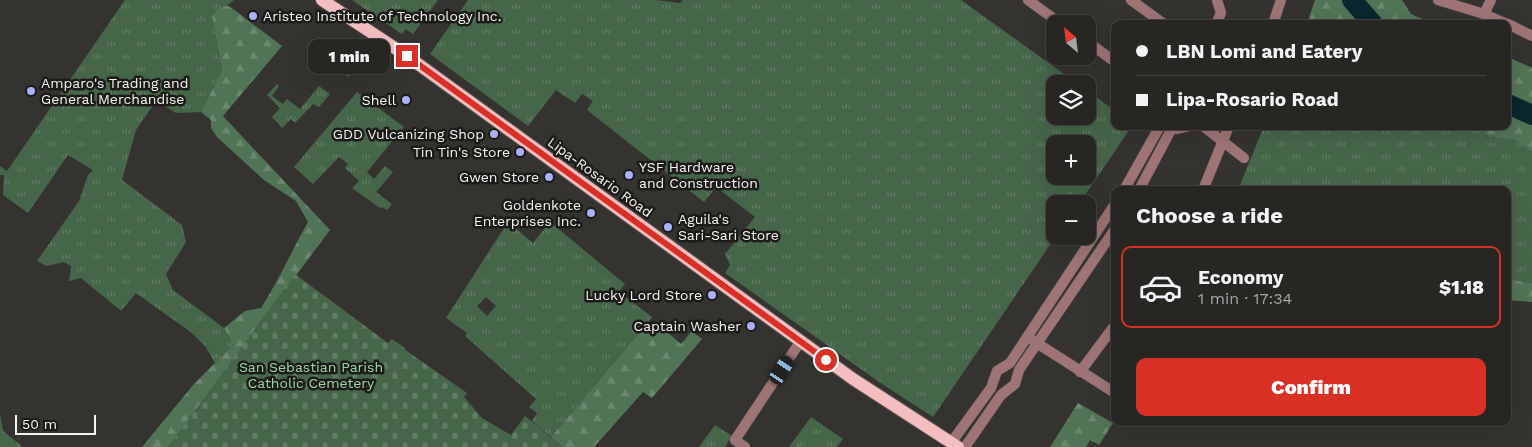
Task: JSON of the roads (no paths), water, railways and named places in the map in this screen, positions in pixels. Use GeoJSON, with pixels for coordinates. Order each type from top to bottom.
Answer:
{"type":"FeatureCollection","features":[{"type":"Feature","properties":{"kind":"main road","name":"Lipa-Rosario Road"},"geometry":{"type":"LineString","coordinates":[[322,0],[407,56],[800,342],[949,444]]}},
{"type":"Feature","properties":{"kind":"street"},"geometry":{"type":"LineString","coordinates":[[1028,0],[1049,15]]}},
{"type":"Feature","properties":{"kind":"street"},"geometry":{"type":"LineString","coordinates":[[1131,0],[1158,20]]}},
{"type":"Feature","properties":{"kind":"street"},"geometry":{"type":"LineString","coordinates":[[1217,0],[1221,13],[1218,20]]}},
{"type":"Feature","properties":{"kind":"street"},"geometry":{"type":"LineString","coordinates":[[1274,20],[1281,0]]}},
{"type":"Feature","properties":{"kind":"street"},"geometry":{"type":"LineString","coordinates":[[1438,0],[1498,20]]}},
{"type":"Feature","properties":{"kind":"street"},"geometry":{"type":"LineString","coordinates":[[1484,14],[1490,0]]}},
{"type":"Feature","properties":{"kind":"street"},"geometry":{"type":"LineString","coordinates":[[1511,26],[1532,36]]}},
{"type":"Feature","properties":{"kind":"street"},"geometry":{"type":"LineString","coordinates":[[1096,48],[1111,59]]}},
{"type":"Feature","properties":{"kind":"street"},"geometry":{"type":"LineString","coordinates":[[1126,186],[1158,130]]}},
{"type":"Feature","properties":{"kind":"street"},"geometry":{"type":"LineString","coordinates":[[1141,186],[1169,130]]}},
{"type":"Feature","properties":{"kind":"street"},"geometry":{"type":"LineString","coordinates":[[1207,130],[1244,158]]}},
{"type":"Feature","properties":{"kind":"street"},"geometry":{"type":"LineString","coordinates":[[1205,186],[1227,130]]}},
{"type":"Feature","properties":{"kind":"street"},"geometry":{"type":"LineString","coordinates":[[949,444],[991,388],[997,371],[1010,363],[1111,210]]}},
{"type":"Feature","properties":{"kind":"street"},"geometry":{"type":"LineString","coordinates":[[965,447],[1001,395],[1015,384],[1019,370],[1111,235]]}},
{"type":"Feature","properties":{"kind":"street"},"geometry":{"type":"LineString","coordinates":[[1080,372],[1111,330]]}},
{"type":"Feature","properties":{"kind":"street"},"geometry":{"type":"LineString","coordinates":[[1028,336],[1111,391]]}},
{"type":"Feature","properties":{"kind":"street"},"geometry":{"type":"LineString","coordinates":[[745,447],[735,440],[800,342]]}},
{"type":"Feature","properties":{"kind":"street"},"geometry":{"type":"LineString","coordinates":[[1010,363],[1019,370]]}},
{"type":"Feature","properties":{"kind":"street"},"geometry":{"type":"LineString","coordinates":[[991,388],[1001,395]]}},
{"type":"Feature","properties":{"kind":"waterway"},"geometry":{"type":"LineString","coordinates":[[1352,0],[1370,20]]}},
{"type":"Feature","properties":{"kind":"waterway"},"geometry":{"type":"LineString","coordinates":[[1511,105],[1532,115]]}},
{"type":"Feature","properties":{"kind":"place","name":"Aristeo Institute of Technology Inc."},"geometry":{"type":"Point","coordinates":[253,16]}},
{"type":"Feature","properties":{"kind":"place","name":"Amparo's Trading and General Merchandise"},"geometry":{"type":"Point","coordinates":[31,91]}},
{"type":"Feature","properties":{"kind":"place","name":"Shell"},"geometry":{"type":"Point","coordinates":[406,100]}},
{"type":"Feature","properties":{"kind":"place","name":"GDD Vulcanizing Shop"},"geometry":{"type":"Point","coordinates":[494,134]}},
{"type":"Feature","properties":{"kind":"place","name":"Tin Tin's Store"},"geometry":{"type":"Point","coordinates":[520,152]}},
{"type":"Feature","properties":{"kind":"place","name":"YSF Hardware and Construction"},"geometry":{"type":"Point","coordinates":[629,175]}},
{"type":"Feature","properties":{"kind":"place","name":"Gwen Store"},"geometry":{"type":"Point","coordinates":[549,177]}},
{"type":"Feature","properties":{"kind":"place","name":"Goldenkote Enterprises Inc."},"geometry":{"type":"Point","coordinates":[591,213]}},
{"type":"Feature","properties":{"kind":"place","name":"Aguila's Sari-Sari Store"},"geometry":{"type":"Point","coordinates":[668,227]}},
{"type":"Feature","properties":{"kind":"place","name":"Lucky Lord Store"},"geometry":{"type":"Point","coordinates":[712,295]}},
{"type":"Feature","properties":{"kind":"place","name":"Captain Washer"},"geometry":{"type":"Point","coordinates":[751,326]}},
{"type":"Feature","properties":{"kind":"park label","name":"San Sebastian Parish Catholic Cemetery"},"geometry":{"type":"Point","coordinates":[311,376]}}]}
